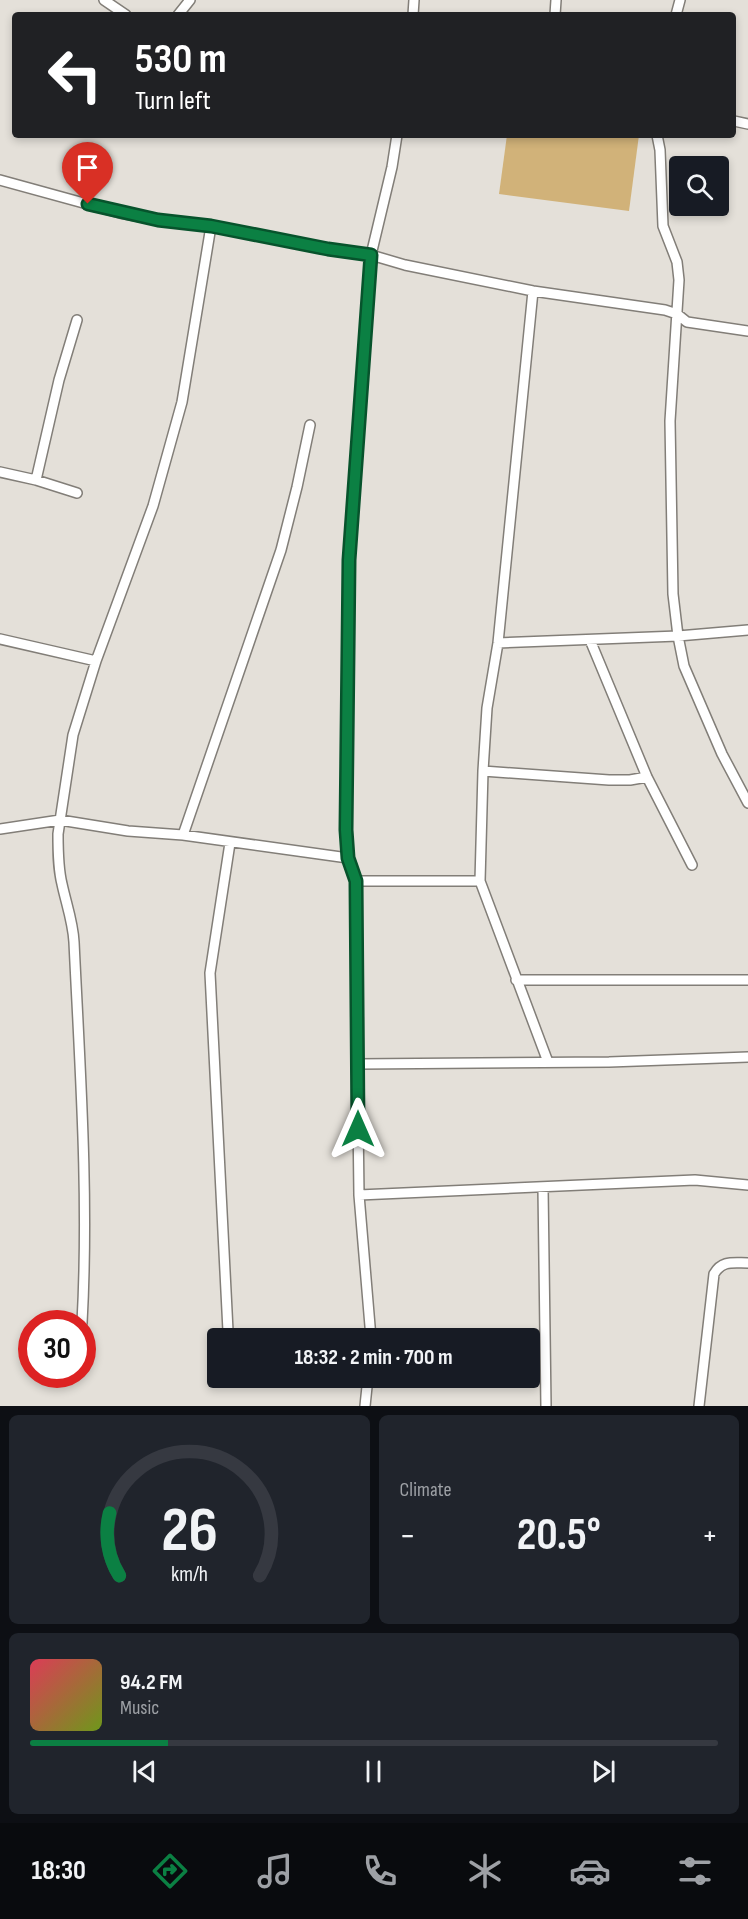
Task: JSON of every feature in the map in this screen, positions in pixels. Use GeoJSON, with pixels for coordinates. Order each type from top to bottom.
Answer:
{"type":"FeatureCollection","features":[{"type":"Feature","properties":{"kind":"street"},"geometry":{"type":"LineString","coordinates":[[104,0],[122,12]]}},
{"type":"Feature","properties":{"kind":"street"},"geometry":{"type":"LineString","coordinates":[[180,12],[190,0]]}},
{"type":"Feature","properties":{"kind":"street"},"geometry":{"type":"LineString","coordinates":[[370,1328],[360,1196],[356,881],[348,858],[349,560],[371,255],[390,177],[396,138]]}},
{"type":"Feature","properties":{"kind":"street"},"geometry":{"type":"LineString","coordinates":[[658,138],[663,226],[677,262],[679,280],[670,421],[673,594],[678,636],[684,666],[722,754],[748,803]]}},
{"type":"Feature","properties":{"kind":"street"},"geometry":{"type":"LineString","coordinates":[[0,180],[120,213],[211,226],[371,255],[533,291],[664,310],[677,314],[687,322],[748,331]]}},
{"type":"Feature","properties":{"kind":"street"},"geometry":{"type":"LineString","coordinates":[[83,1310],[85,1147],[74,938],[61,883],[58,851],[60,820],[73,735],[96,662],[153,506],[182,402],[211,226]]}},
{"type":"Feature","properties":{"kind":"street"},"geometry":{"type":"LineString","coordinates":[[533,291],[498,643],[487,708],[480,881],[548,1062]]}},
{"type":"Feature","properties":{"kind":"street"},"geometry":{"type":"LineString","coordinates":[[36,480],[59,380],[76,320]]}},
{"type":"Feature","properties":{"kind":"street"},"geometry":{"type":"LineString","coordinates":[[183,835],[281,550],[310,425]]}},
{"type":"Feature","properties":{"kind":"street"},"geometry":{"type":"LineString","coordinates":[[0,472],[77,493]]}},
{"type":"Feature","properties":{"kind":"street"},"geometry":{"type":"LineString","coordinates":[[498,643],[678,636],[748,630]]}},
{"type":"Feature","properties":{"kind":"street"},"geometry":{"type":"LineString","coordinates":[[0,639],[96,662]]}},
{"type":"Feature","properties":{"kind":"street"},"geometry":{"type":"LineString","coordinates":[[590,640],[647,777],[692,865]]}},
{"type":"Feature","properties":{"kind":"street"},"geometry":{"type":"LineString","coordinates":[[483,771],[609,780],[647,777]]}},
{"type":"Feature","properties":{"kind":"street"},"geometry":{"type":"LineString","coordinates":[[0,829],[60,820],[128,831],[183,835],[348,858]]}},
{"type":"Feature","properties":{"kind":"street"},"geometry":{"type":"LineString","coordinates":[[228,1328],[210,973],[230,843]]}},
{"type":"Feature","properties":{"kind":"street"},"geometry":{"type":"LineString","coordinates":[[356,881],[480,881]]}},
{"type":"Feature","properties":{"kind":"street"},"geometry":{"type":"LineString","coordinates":[[516,980],[748,980]]}},
{"type":"Feature","properties":{"kind":"street"},"geometry":{"type":"LineString","coordinates":[[358,1064],[748,1057]]}},
{"type":"Feature","properties":{"kind":"street"},"geometry":{"type":"LineString","coordinates":[[360,1196],[695,1179],[748,1185]]}},
{"type":"Feature","properties":{"kind":"street"},"geometry":{"type":"LineString","coordinates":[[543,1188],[546,1406]]}},
{"type":"Feature","properties":{"kind":"street"},"geometry":{"type":"LineString","coordinates":[[699,1406],[714,1274],[718,1266],[726,1262],[748,1263]]}},
{"type":"Feature","properties":{"kind":"street"},"geometry":{"type":"LineString","coordinates":[[365,1406],[367,1388]]}},
{"type":"Feature","properties":{"kind":"shaded area"},"geometry":{"type":"Polygon","coordinates":[[[507,138],[639,138],[629,211],[499,194],[507,138]]]}},
{"type":"Feature","properties":{"kind":"route"},"geometry":{"type":"LineString","coordinates":[[88,204],[158,220],[211,226],[371,255],[349,560],[346,830],[348,858],[356,881],[358,1129]]}}]}
